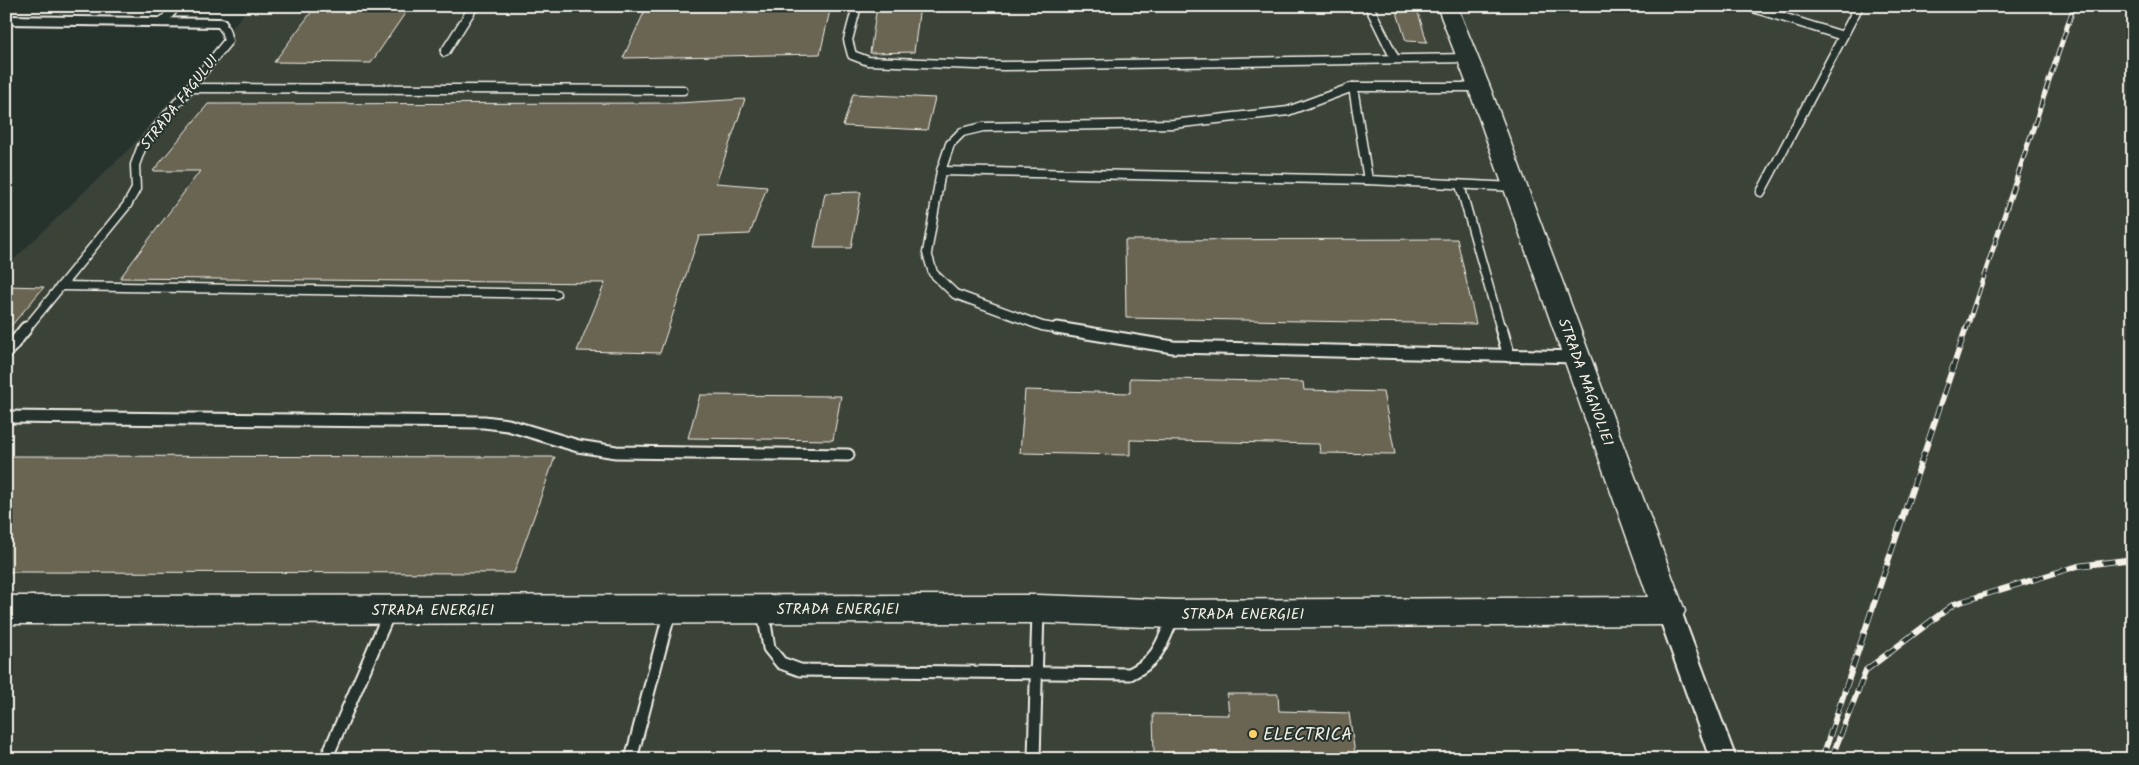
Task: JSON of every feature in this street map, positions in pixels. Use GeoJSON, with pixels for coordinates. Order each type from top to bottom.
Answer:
{"type":"FeatureCollection","features":[{"type":"Feature","properties":{"kind":"main road","name":"STRADA MAGNOLIEI"},"geometry":{"type":"LineString","coordinates":[[1447,6],[1479,87],[1669,611]]}},
{"type":"Feature","properties":{"kind":"main road","name":"STRADA ENERGIEI"},"geometry":{"type":"LineString","coordinates":[[6,610],[1038,609],[1174,614],[1669,611]]}},
{"type":"Feature","properties":{"kind":"street","name":"STRADA FAGULUI"},"geometry":{"type":"LineString","coordinates":[[6,20],[220,24]]}},
{"type":"Feature","properties":{"kind":"street","name":"STRADA MAGNOLIEI"},"geometry":{"type":"LineString","coordinates":[[1669,611],[1723,759]]}},
{"type":"Feature","properties":{"kind":"lane"},"geometry":{"type":"LineString","coordinates":[[162,22],[177,6]]}},
{"type":"Feature","properties":{"kind":"lane"},"geometry":{"type":"LineString","coordinates":[[445,52],[474,6]]}},
{"type":"Feature","properties":{"kind":"lane"},"geometry":{"type":"LineString","coordinates":[[857,6],[848,40],[852,55],[868,61],[1003,66],[1468,58]]}},
{"type":"Feature","properties":{"kind":"lane"},"geometry":{"type":"LineString","coordinates":[[1369,6],[1395,59]]}},
{"type":"Feature","properties":{"kind":"lane"},"geometry":{"type":"LineString","coordinates":[[1747,6],[1843,36]]}},
{"type":"Feature","properties":{"kind":"lane"},"geometry":{"type":"LineString","coordinates":[[1761,192],[1859,6]]}},
{"type":"Feature","properties":{"kind":"lane","name":"STRADA FAGULUI"},"geometry":{"type":"LineString","coordinates":[[6,352],[127,205],[136,189],[134,165],[142,146],[228,40],[225,30],[220,24]]}},
{"type":"Feature","properties":{"kind":"lane"},"geometry":{"type":"LineString","coordinates":[[1479,87],[1353,87],[1288,111],[1173,124],[983,127],[962,132],[950,144],[941,171],[927,253],[933,273],[955,294],[1042,326],[1173,347],[1577,357]]}},
{"type":"Feature","properties":{"kind":"lane"},"geometry":{"type":"LineString","coordinates":[[1353,87],[1368,180]]}},
{"type":"Feature","properties":{"kind":"lane"},"geometry":{"type":"LineString","coordinates":[[189,88],[683,90]]}},
{"type":"Feature","properties":{"kind":"lane"},"geometry":{"type":"LineString","coordinates":[[941,171],[1368,180],[1515,187]]}},
{"type":"Feature","properties":{"kind":"lane"},"geometry":{"type":"LineString","coordinates":[[1460,185],[1509,356]]}},
{"type":"Feature","properties":{"kind":"lane"},"geometry":{"type":"LineString","coordinates":[[61,286],[556,294]]}},
{"type":"Feature","properties":{"kind":"lane"},"geometry":{"type":"LineString","coordinates":[[6,417],[484,422],[508,425],[578,446],[616,452],[848,455]]}},
{"type":"Feature","properties":{"kind":"lane"},"geometry":{"type":"LineString","coordinates":[[763,609],[769,648],[782,663],[800,670],[1036,674],[1130,674],[1146,666],[1158,651],[1174,614]]}},
{"type":"Feature","properties":{"kind":"lane"},"geometry":{"type":"LineString","coordinates":[[1034,759],[1038,609]]}},
{"type":"Feature","properties":{"kind":"lane"},"geometry":{"type":"LineString","coordinates":[[326,759],[391,610]]}},
{"type":"Feature","properties":{"kind":"lane"},"geometry":{"type":"LineString","coordinates":[[631,759],[670,610]]}},
{"type":"Feature","properties":{"kind":"shaded area"},"geometry":{"type":"Polygon","coordinates":[[[250,6],[2133,6],[2133,759],[6,759],[6,267],[132,146],[250,6]]]}},
{"type":"Feature","properties":{"kind":"building"},"geometry":{"type":"Polygon","coordinates":[[[316,6],[410,6],[371,63],[274,62],[316,6]]]}},
{"type":"Feature","properties":{"kind":"building"},"geometry":{"type":"Polygon","coordinates":[[[647,6],[831,6],[820,54],[623,58],[647,6]]]}},
{"type":"Feature","properties":{"kind":"building"},"geometry":{"type":"Polygon","coordinates":[[[877,6],[920,6],[914,52],[870,53],[877,6]]]}},
{"type":"Feature","properties":{"kind":"building"},"geometry":{"type":"Polygon","coordinates":[[[1395,6],[1416,6],[1427,42],[1406,41],[1395,6]]]}},
{"type":"Feature","properties":{"kind":"building"},"geometry":{"type":"Polygon","coordinates":[[[853,94],[935,98],[927,130],[843,126],[853,94]]]}},
{"type":"Feature","properties":{"kind":"building"},"geometry":{"type":"Polygon","coordinates":[[[745,99],[716,183],[767,187],[750,234],[699,236],[660,353],[577,351],[605,283],[120,278],[200,171],[153,171],[208,104],[678,103],[745,99]]]}},
{"type":"Feature","properties":{"kind":"building"},"geometry":{"type":"Polygon","coordinates":[[[861,192],[851,248],[814,248],[825,193],[861,192]]]}},
{"type":"Feature","properties":{"kind":"building"},"geometry":{"type":"Polygon","coordinates":[[[1457,239],[1476,324],[1126,318],[1125,240],[1457,239]]]}},
{"type":"Feature","properties":{"kind":"building"},"geometry":{"type":"Polygon","coordinates":[[[6,286],[44,287],[6,332],[6,286]]]}},
{"type":"Feature","properties":{"kind":"building"},"geometry":{"type":"Polygon","coordinates":[[[1130,378],[1303,382],[1304,390],[1383,392],[1395,454],[1320,453],[1319,444],[1130,440],[1130,455],[1020,453],[1025,390],[1130,393],[1130,378]]]}},
{"type":"Feature","properties":{"kind":"building"},"geometry":{"type":"Polygon","coordinates":[[[700,395],[841,396],[833,440],[688,438],[700,395]]]}},
{"type":"Feature","properties":{"kind":"building"},"geometry":{"type":"Polygon","coordinates":[[[6,456],[555,457],[514,573],[6,572],[6,456]]]}},
{"type":"Feature","properties":{"kind":"building","name":"ELECTRICA"},"geometry":{"type":"Polygon","coordinates":[[[1227,694],[1278,694],[1279,711],[1349,713],[1355,754],[1194,753],[1194,759],[1176,759],[1175,753],[1154,753],[1153,714],[1229,715],[1227,694]]]}},
{"type":"Feature","properties":{"kind":"railway"},"geometry":{"type":"LineString","coordinates":[[1966,330],[2074,6]]}},
{"type":"Feature","properties":{"kind":"railway"},"geometry":{"type":"LineString","coordinates":[[1822,759],[1966,328]]}},
{"type":"Feature","properties":{"kind":"railway"},"geometry":{"type":"LineString","coordinates":[[1831,759],[1866,670],[1954,604],[2078,566],[2133,559]]}},
{"type":"Feature","properties":{"kind":"place","name":"ELECTRICA"},"geometry":{"type":"Point","coordinates":[1253,734]}}]}
